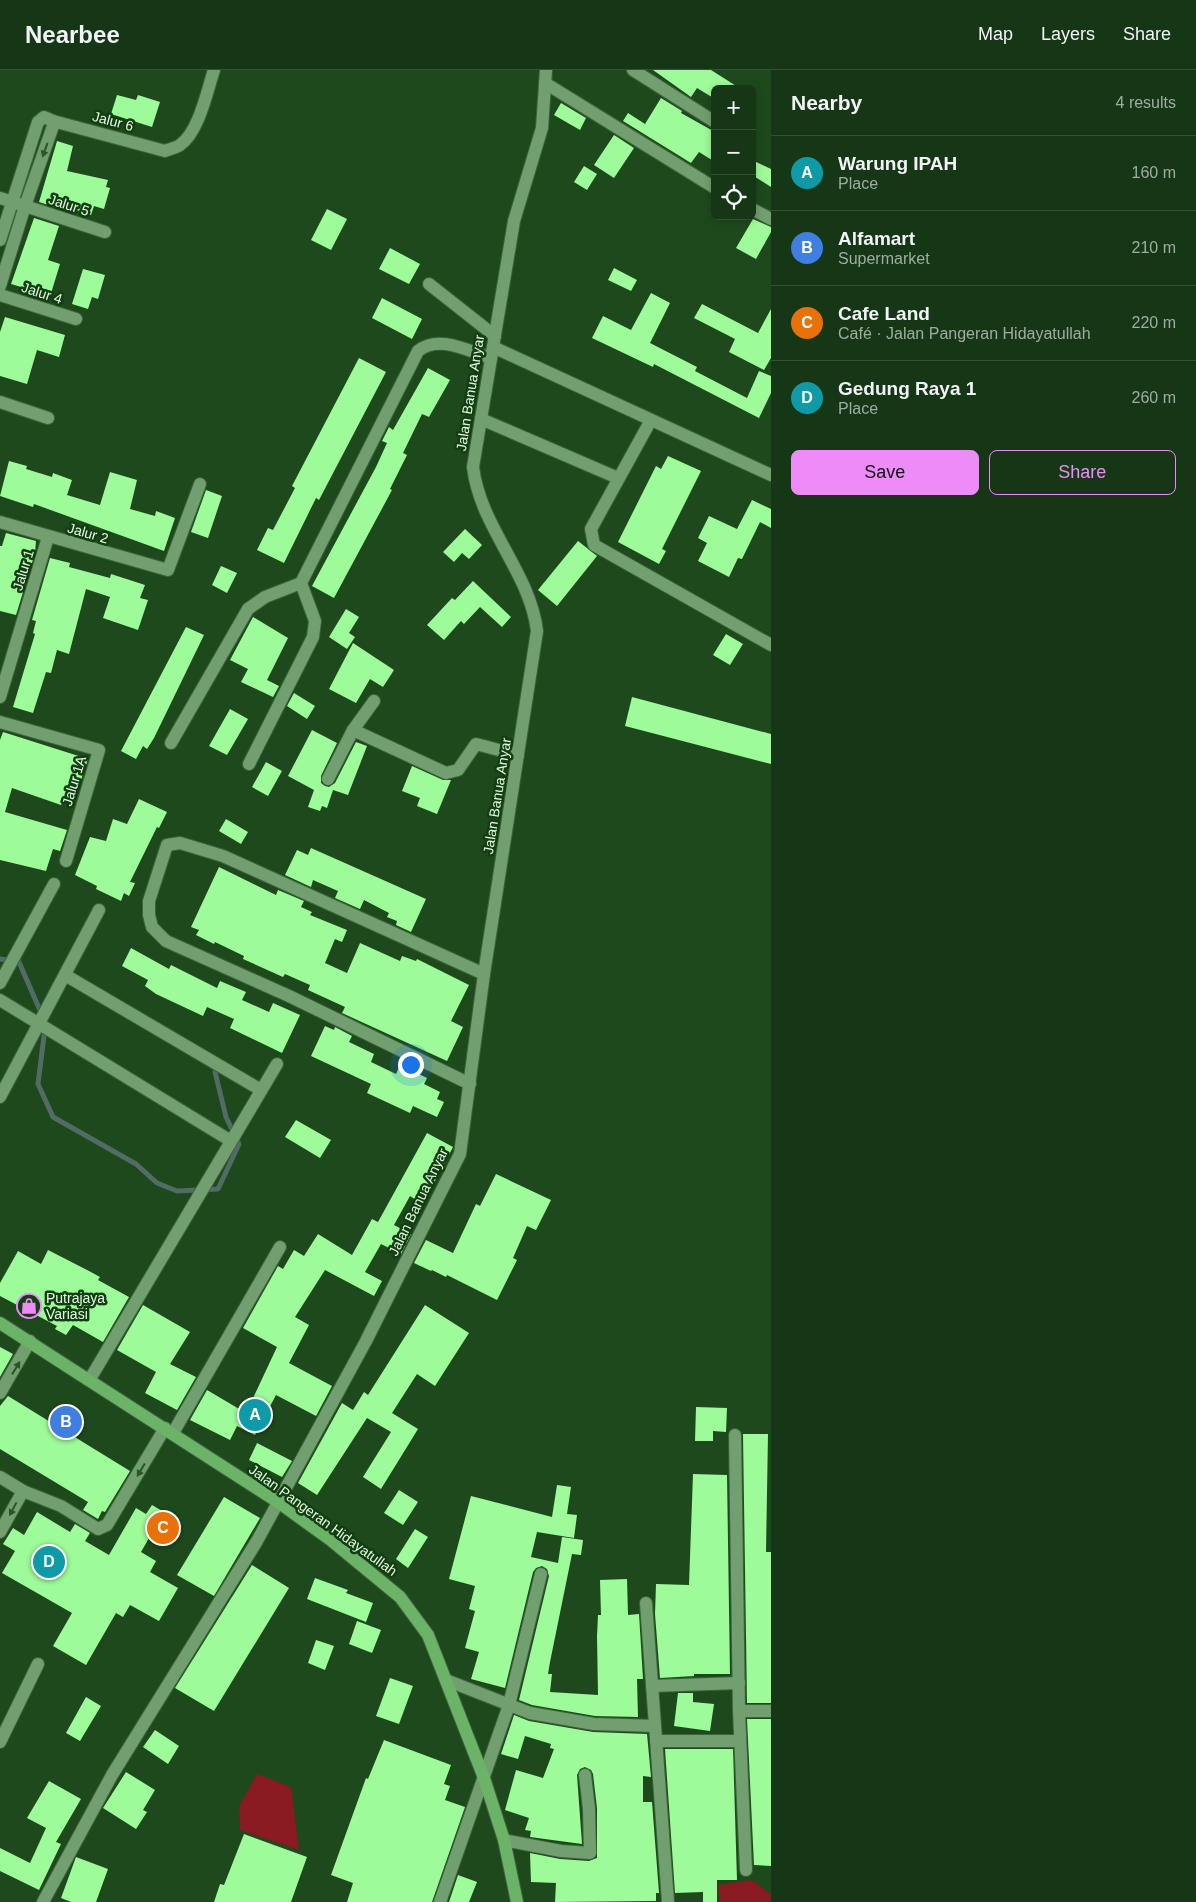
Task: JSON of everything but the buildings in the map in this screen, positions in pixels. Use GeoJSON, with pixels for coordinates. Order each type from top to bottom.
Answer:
{"type":"FeatureCollection","features":[{"type":"Feature","properties":{"kind":"main road","name":"Jalan Pangeran Hidayatullah"},"geometry":{"type":"LineString","coordinates":[[0,1323],[169,1430],[278,1502],[332,1542],[400,1597],[428,1635],[484,1778],[504,1840],[517,1902]]}},
{"type":"Feature","properties":{"kind":"street","name":"Jalur 6"},"geometry":{"type":"LineString","coordinates":[[12,202],[38,122],[44,117],[165,150],[180,146],[198,120],[214,70]]}},
{"type":"Feature","properties":{"kind":"street"},"geometry":{"type":"LineString","coordinates":[[633,70],[711,119]]}},
{"type":"Feature","properties":{"kind":"street"},"geometry":{"type":"LineString","coordinates":[[546,76],[711,185]]}},
{"type":"Feature","properties":{"kind":"street","name":"Jalan Banua Anyar"},"geometry":{"type":"LineString","coordinates":[[43,1902],[112,1775],[278,1502],[366,1341],[454,1168],[463,1136],[484,974],[534,655],[536,622],[527,594],[479,500],[473,468],[514,221],[542,128],[546,76]]}},
{"type":"Feature","properties":{"kind":"street"},"geometry":{"type":"LineString","coordinates":[[0,240],[12,202]]}},
{"type":"Feature","properties":{"kind":"street"},"geometry":{"type":"LineString","coordinates":[[0,286],[12,202]]}},
{"type":"Feature","properties":{"kind":"street","name":"Jalur 5"},"geometry":{"type":"LineString","coordinates":[[12,202],[105,232]]}},
{"type":"Feature","properties":{"kind":"street"},"geometry":{"type":"LineString","coordinates":[[756,211],[771,219]]}},
{"type":"Feature","properties":{"kind":"street"},"geometry":{"type":"LineString","coordinates":[[429,284],[493,347],[771,475]]}},
{"type":"Feature","properties":{"kind":"street","name":"Jalur 4"},"geometry":{"type":"LineString","coordinates":[[0,295],[76,319]]}},
{"type":"Feature","properties":{"kind":"street"},"geometry":{"type":"LineString","coordinates":[[171,743],[248,609],[265,596],[301,583],[418,351],[425,346],[436,343],[493,347]]}},
{"type":"Feature","properties":{"kind":"street"},"geometry":{"type":"LineString","coordinates":[[0,402],[48,418]]}},
{"type":"Feature","properties":{"kind":"street"},"geometry":{"type":"LineString","coordinates":[[481,419],[618,478]]}},
{"type":"Feature","properties":{"kind":"street"},"geometry":{"type":"LineString","coordinates":[[651,420],[591,529],[594,545],[771,645]]}},
{"type":"Feature","properties":{"kind":"street","name":"Jalur 2"},"geometry":{"type":"LineString","coordinates":[[0,522],[168,570],[200,484]]}},
{"type":"Feature","properties":{"kind":"street","name":"Jalur 1"},"geometry":{"type":"LineString","coordinates":[[0,697],[48,537]]}},
{"type":"Feature","properties":{"kind":"street"},"geometry":{"type":"LineString","coordinates":[[249,764],[313,637],[315,621],[301,583]]}},
{"type":"Feature","properties":{"kind":"street"},"geometry":{"type":"LineString","coordinates":[[328,779],[353,730],[374,701]]}},
{"type":"Feature","properties":{"kind":"street","name":"Jalur 1A"},"geometry":{"type":"LineString","coordinates":[[0,722],[99,750],[66,861]]}},
{"type":"Feature","properties":{"kind":"street"},"geometry":{"type":"LineString","coordinates":[[353,730],[446,773],[458,770],[476,744],[518,755]]}},
{"type":"Feature","properties":{"kind":"street"},"geometry":{"type":"LineString","coordinates":[[470,1084],[289,996],[175,946],[152,927],[149,915],[149,901],[167,845],[180,843],[223,856],[484,974]]}},
{"type":"Feature","properties":{"kind":"street"},"geometry":{"type":"LineString","coordinates":[[0,983],[54,884]]}},
{"type":"Feature","properties":{"kind":"street"},"geometry":{"type":"LineString","coordinates":[[0,1097],[99,910]]}},
{"type":"Feature","properties":{"kind":"street"},"geometry":{"type":"LineString","coordinates":[[65,975],[261,1090]]}},
{"type":"Feature","properties":{"kind":"street"},"geometry":{"type":"LineString","coordinates":[[0,1000],[231,1140]]}},
{"type":"Feature","properties":{"kind":"street"},"geometry":{"type":"LineString","coordinates":[[90,1380],[277,1064]]}},
{"type":"Feature","properties":{"kind":"street"},"geometry":{"type":"LineString","coordinates":[[0,1477],[23,1491],[61,1506],[98,1529],[108,1525],[169,1430],[280,1247]]}},
{"type":"Feature","properties":{"kind":"street"},"geometry":{"type":"LineString","coordinates":[[0,1393],[30,1341]]}},
{"type":"Feature","properties":{"kind":"street"},"geometry":{"type":"LineString","coordinates":[[735,1435],[739,1711],[746,1870]]}},
{"type":"Feature","properties":{"kind":"street"},"geometry":{"type":"LineString","coordinates":[[0,1532],[23,1491]]}},
{"type":"Feature","properties":{"kind":"street"},"geometry":{"type":"LineString","coordinates":[[440,1902],[509,1705],[541,1574]]}},
{"type":"Feature","properties":{"kind":"street"},"geometry":{"type":"LineString","coordinates":[[646,1603],[668,1902]]}},
{"type":"Feature","properties":{"kind":"street"},"geometry":{"type":"LineString","coordinates":[[0,1742],[38,1664]]}},
{"type":"Feature","properties":{"kind":"street"},"geometry":{"type":"LineString","coordinates":[[446,1680],[530,1713],[586,1723],[655,1726]]}},
{"type":"Feature","properties":{"kind":"street"},"geometry":{"type":"LineString","coordinates":[[652,1686],[739,1683]]}},
{"type":"Feature","properties":{"kind":"street"},"geometry":{"type":"LineString","coordinates":[[739,1711],[771,1711]]}},
{"type":"Feature","properties":{"kind":"street"},"geometry":{"type":"LineString","coordinates":[[656,1741],[740,1741]]}},
{"type":"Feature","properties":{"kind":"street"},"geometry":{"type":"LineString","coordinates":[[504,1840],[561,1851],[590,1853],[589,1809],[585,1775]]}},
{"type":"Feature","properties":{"kind":"shaded area"},"geometry":{"type":"Polygon","coordinates":[[[257,1774],[291,1787],[299,1850],[240,1830],[239,1806],[257,1774]]]}},
{"type":"Feature","properties":{"kind":"shaded area"},"geometry":{"type":"Polygon","coordinates":[[[752,1880],[771,1895],[771,1902],[720,1902],[718,1885],[752,1880]]]}},
{"type":"Feature","properties":{"kind":"waterway"},"geometry":{"type":"LineString","coordinates":[[0,959],[19,962],[42,1015]]}},
{"type":"Feature","properties":{"kind":"waterway"},"geometry":{"type":"LineString","coordinates":[[45,1028],[38,1084],[53,1117],[136,1164],[157,1183],[177,1191],[218,1189],[239,1144],[226,1117],[215,1072]]}},
{"type":"Feature","properties":{"kind":"place","name":"Putrajaya Variasi"},"geometry":{"type":"Point","coordinates":[29,1306]}},
{"type":"Feature","properties":{"kind":"place","name":"Warung IPAH"},"geometry":{"type":"Point","coordinates":[255,1415]}},
{"type":"Feature","properties":{"kind":"place","name":"Alfamart"},"geometry":{"type":"Point","coordinates":[66,1422]}},
{"type":"Feature","properties":{"kind":"place","name":"Cafe Land"},"geometry":{"type":"Point","coordinates":[163,1528]}},
{"type":"Feature","properties":{"kind":"place","name":"Gedung Raya 1"},"geometry":{"type":"Point","coordinates":[49,1562]}}]}
